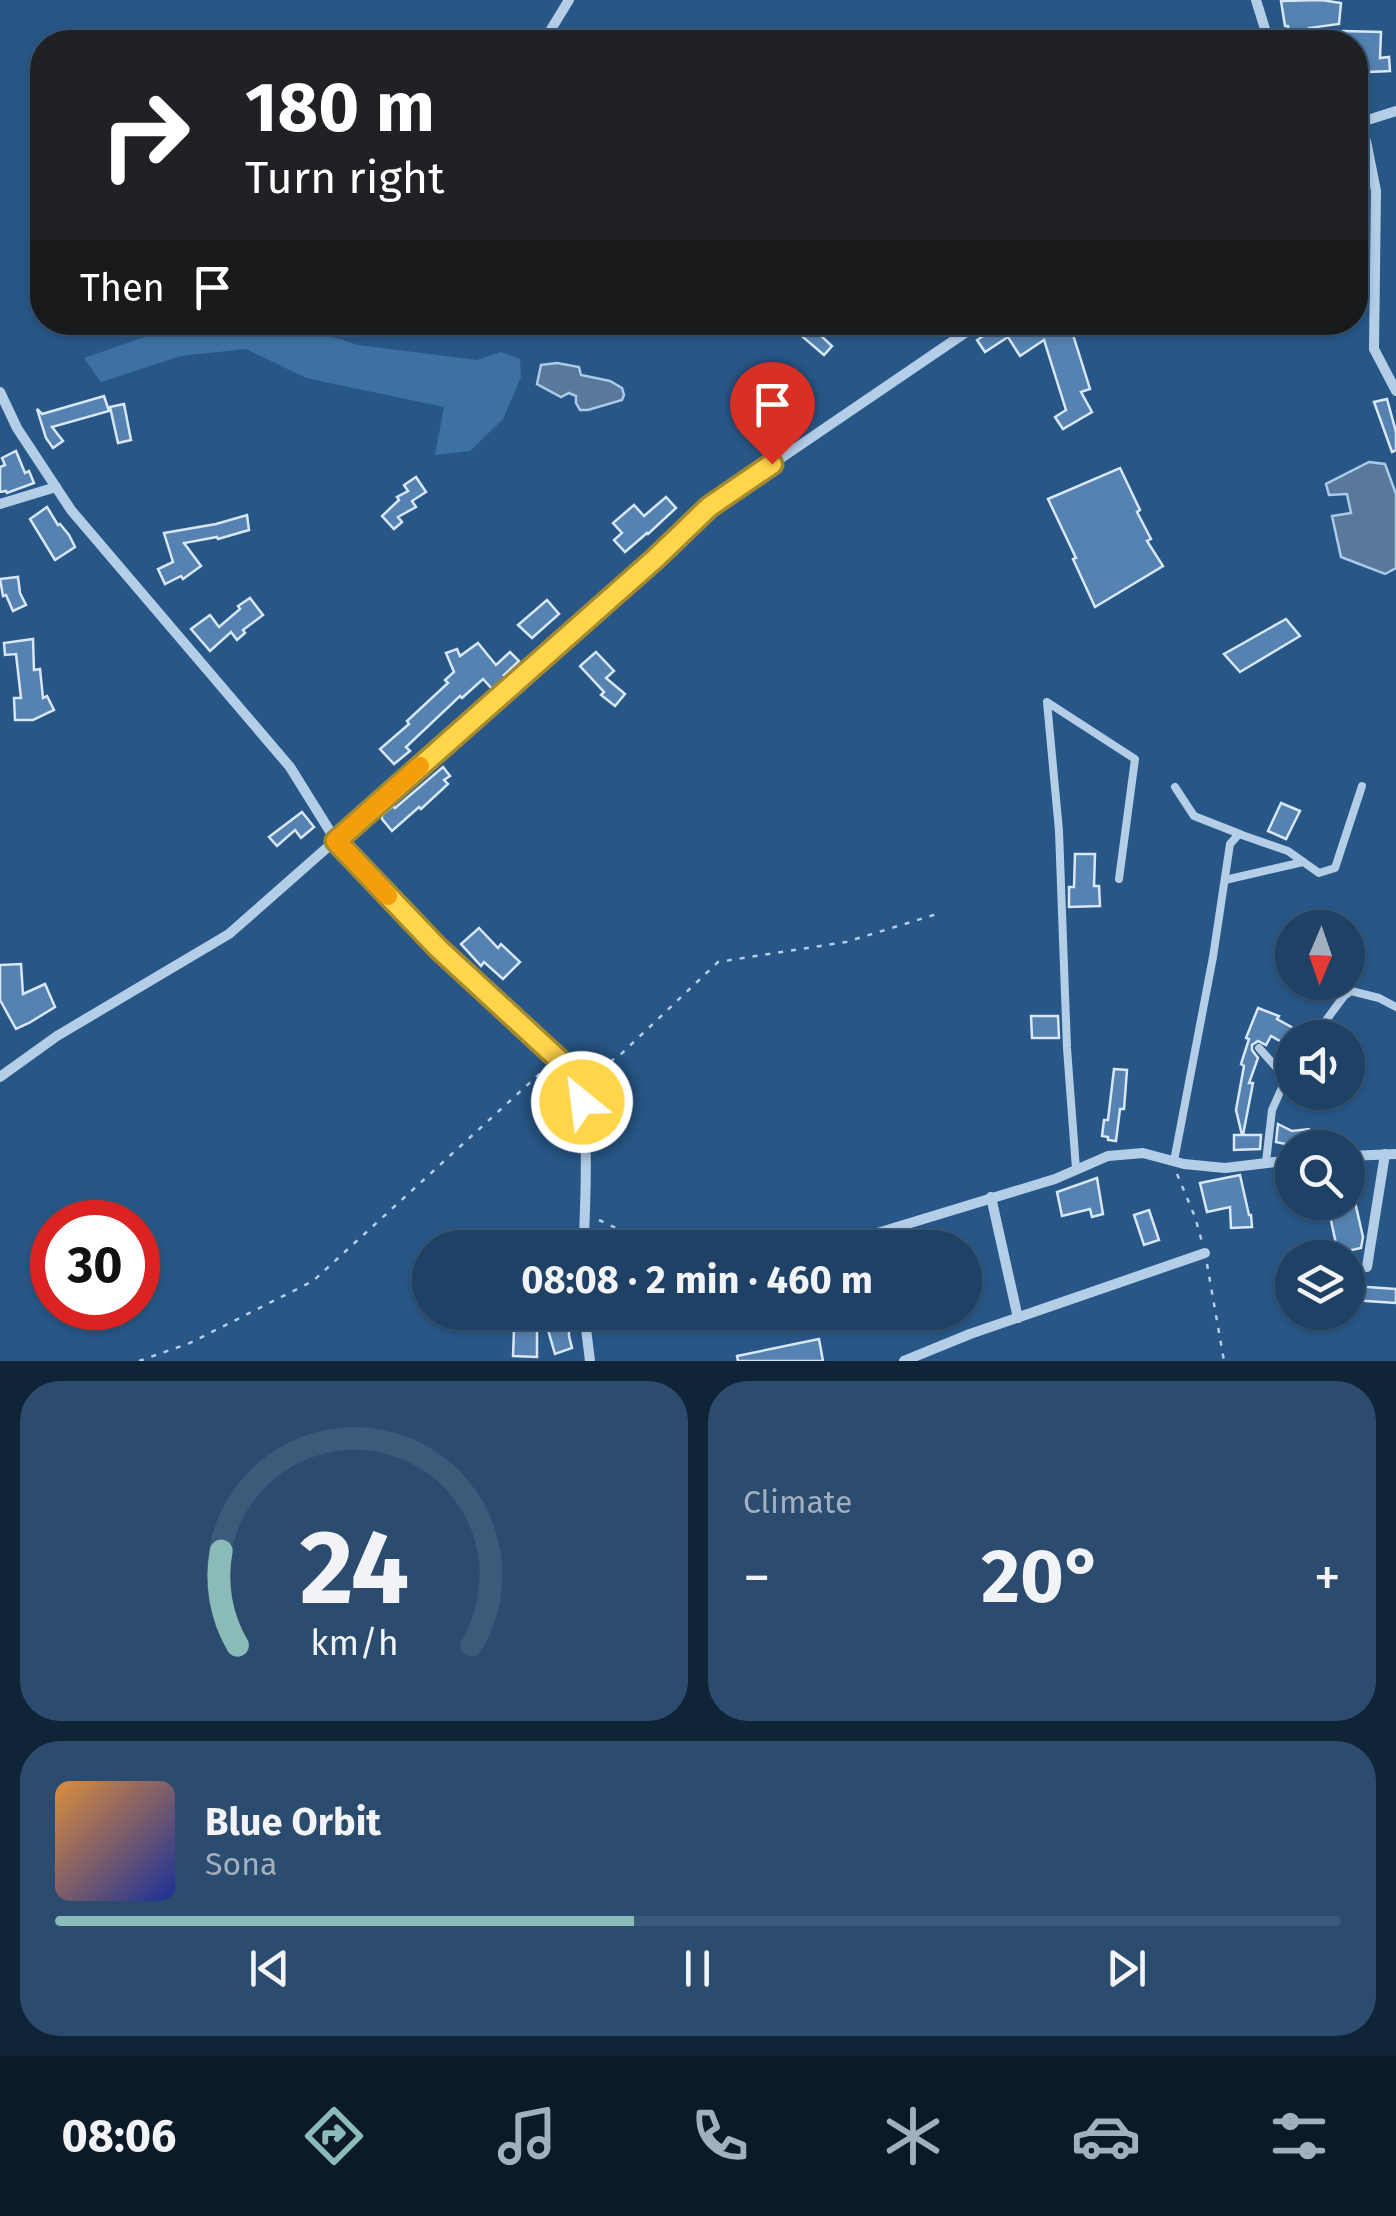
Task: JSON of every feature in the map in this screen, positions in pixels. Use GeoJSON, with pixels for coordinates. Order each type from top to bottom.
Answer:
{"type":"FeatureCollection","features":[{"type":"Feature","properties":{"kind":"street"},"geometry":{"type":"LineString","coordinates":[[551,30],[569,0]]}},
{"type":"Feature","properties":{"kind":"street"},"geometry":{"type":"LineString","coordinates":[[1256,0],[1265,30]]}},
{"type":"Feature","properties":{"kind":"street"},"geometry":{"type":"LineString","coordinates":[[1368,121],[1396,111]]}},
{"type":"Feature","properties":{"kind":"street"},"geometry":{"type":"LineString","coordinates":[[1368,167],[1376,191],[1374,348],[1396,391]]}},
{"type":"Feature","properties":{"kind":"street"},"geometry":{"type":"LineString","coordinates":[[0,1077],[57,1036],[229,934],[709,507],[962,335]]}},
{"type":"Feature","properties":{"kind":"street"},"geometry":{"type":"LineString","coordinates":[[0,392],[17,428],[71,510],[290,767],[336,841],[438,948],[572,1074],[582,1102],[584,1230]]}},
{"type":"Feature","properties":{"kind":"street"},"geometry":{"type":"LineString","coordinates":[[0,504],[56,487]]}},
{"type":"Feature","properties":{"kind":"street"},"geometry":{"type":"LineString","coordinates":[[887,1230],[1055,1178],[1108,1156],[1142,1154],[1225,1168],[1275,1161]]}},
{"type":"Feature","properties":{"kind":"street"},"geometry":{"type":"LineString","coordinates":[[1365,1155],[1390,1154],[1367,1267]]}},
{"type":"Feature","properties":{"kind":"street"},"geometry":{"type":"LineString","coordinates":[[991,1198],[1018,1318]]}},
{"type":"Feature","properties":{"kind":"street"},"geometry":{"type":"LineString","coordinates":[[904,1361],[1205,1253]]}},
{"type":"Feature","properties":{"kind":"street"},"geometry":{"type":"LineString","coordinates":[[586,1330],[590,1361]]}},
{"type":"Feature","properties":{"kind":"lane"},"geometry":{"type":"LineString","coordinates":[[1076,1170],[1059,831],[1047,702],[1135,760],[1119,879]]}},
{"type":"Feature","properties":{"kind":"lane"},"geometry":{"type":"LineString","coordinates":[[1174,1162],[1214,956],[1230,844],[1238,834],[1288,851],[1319,873],[1335,868],[1362,786]]}},
{"type":"Feature","properties":{"kind":"lane"},"geometry":{"type":"LineString","coordinates":[[1176,788],[1194,816],[1244,836]]}},
{"type":"Feature","properties":{"kind":"lane"},"geometry":{"type":"LineString","coordinates":[[1225,880],[1304,862]]}},
{"type":"Feature","properties":{"kind":"lane"},"geometry":{"type":"LineString","coordinates":[[1326,1020],[1351,991],[1396,1007]]}},
{"type":"Feature","properties":{"kind":"lane"},"geometry":{"type":"LineString","coordinates":[[1259,1048],[1275,1066]]}},
{"type":"Feature","properties":{"kind":"lane"},"geometry":{"type":"LineString","coordinates":[[1266,1162],[1275,1103]]}},
{"type":"Feature","properties":{"kind":"path"},"geometry":{"type":"LineString","coordinates":[[572,1074],[593,1070],[618,1057],[718,962],[846,942],[938,914]]}},
{"type":"Feature","properties":{"kind":"path"},"geometry":{"type":"LineString","coordinates":[[140,1361],[190,1343],[313,1281],[557,1058]]}},
{"type":"Feature","properties":{"kind":"path"},"geometry":{"type":"LineString","coordinates":[[584,1213],[620,1230]]}},
{"type":"Feature","properties":{"kind":"shaded area"},"geometry":{"type":"Polygon","coordinates":[[[150,335],[326,335],[358,345],[477,360],[501,352],[520,359],[521,377],[503,419],[470,451],[435,455],[444,407],[306,378],[246,349],[181,356],[101,382],[84,358],[150,335]]]}},
{"type":"Feature","properties":{"kind":"shaded area"},"geometry":{"type":"Polygon","coordinates":[[[541,365],[579,367],[581,375],[610,381],[622,388],[622,400],[580,410],[576,396],[569,393],[561,397],[537,384],[541,365]]]}},
{"type":"Feature","properties":{"kind":"shaded area"},"geometry":{"type":"Polygon","coordinates":[[[1369,462],[1385,464],[1396,494],[1396,568],[1385,574],[1341,557],[1332,516],[1351,513],[1347,494],[1329,495],[1326,484],[1369,462]]]}},
{"type":"Feature","properties":{"kind":"building"},"geometry":{"type":"Polygon","coordinates":[[[1281,1],[1341,3],[1339,24],[1288,30],[1281,1]]]}},
{"type":"Feature","properties":{"kind":"building"},"geometry":{"type":"Polygon","coordinates":[[[1368,32],[1381,32],[1380,58],[1389,57],[1390,71],[1369,72],[1368,86],[1368,32]]]}},
{"type":"Feature","properties":{"kind":"building"},"geometry":{"type":"Polygon","coordinates":[[[801,335],[820,335],[832,346],[824,355],[801,335]]]}},
{"type":"Feature","properties":{"kind":"building"},"geometry":{"type":"Polygon","coordinates":[[[985,335],[1073,335],[1090,389],[1081,392],[1092,412],[1063,429],[1055,417],[1066,410],[1044,340],[1020,356],[1008,337],[985,352],[977,340],[985,335]]]}},
{"type":"Feature","properties":{"kind":"building"},"geometry":{"type":"Polygon","coordinates":[[[104,396],[109,411],[52,427],[63,441],[53,448],[37,409],[42,414],[104,396]]]}},
{"type":"Feature","properties":{"kind":"building"},"geometry":{"type":"Polygon","coordinates":[[[1387,399],[1396,432],[1396,450],[1392,452],[1374,402],[1387,399]]]}},
{"type":"Feature","properties":{"kind":"building"},"geometry":{"type":"Polygon","coordinates":[[[124,404],[131,440],[118,443],[110,407],[124,404]]]}},
{"type":"Feature","properties":{"kind":"building"},"geometry":{"type":"Polygon","coordinates":[[[16,451],[34,483],[0,492],[0,467],[5,465],[2,458],[16,451]]]}},
{"type":"Feature","properties":{"kind":"building"},"geometry":{"type":"Polygon","coordinates":[[[1120,468],[1151,539],[1147,541],[1163,566],[1095,607],[1048,499],[1120,468]]]}},
{"type":"Feature","properties":{"kind":"building"},"geometry":{"type":"Polygon","coordinates":[[[416,477],[426,492],[412,501],[416,507],[398,517],[402,522],[394,529],[382,516],[399,500],[397,497],[408,491],[404,485],[416,477]]]}},
{"type":"Feature","properties":{"kind":"building"},"geometry":{"type":"Polygon","coordinates":[[[666,497],[676,508],[625,552],[614,540],[622,533],[613,523],[634,505],[644,516],[666,497]]]}},
{"type":"Feature","properties":{"kind":"building"},"geometry":{"type":"Polygon","coordinates":[[[47,507],[75,547],[55,560],[30,519],[47,507]]]}},
{"type":"Feature","properties":{"kind":"building"},"geometry":{"type":"Polygon","coordinates":[[[247,515],[249,530],[184,543],[201,566],[183,579],[181,576],[165,584],[158,569],[173,562],[164,533],[247,515]]]}},
{"type":"Feature","properties":{"kind":"building"},"geometry":{"type":"Polygon","coordinates":[[[18,577],[26,605],[13,611],[6,595],[3,596],[0,579],[18,577]]]}},
{"type":"Feature","properties":{"kind":"building"},"geometry":{"type":"Polygon","coordinates":[[[250,598],[263,615],[243,630],[245,633],[237,640],[231,632],[210,651],[191,629],[210,615],[219,627],[250,598]]]}},
{"type":"Feature","properties":{"kind":"building"},"geometry":{"type":"Polygon","coordinates":[[[547,600],[559,614],[532,638],[518,625],[547,600]]]}},
{"type":"Feature","properties":{"kind":"building"},"geometry":{"type":"Polygon","coordinates":[[[1286,619],[1300,636],[1240,672],[1224,654],[1286,619]]]}},
{"type":"Feature","properties":{"kind":"building"},"geometry":{"type":"Polygon","coordinates":[[[33,639],[34,670],[40,669],[43,698],[47,696],[54,710],[33,720],[15,720],[14,698],[21,698],[16,654],[5,655],[4,643],[33,639]]]}},
{"type":"Feature","properties":{"kind":"building"},"geometry":{"type":"Polygon","coordinates":[[[478,643],[496,665],[510,652],[519,661],[493,690],[483,679],[460,696],[406,747],[410,751],[394,764],[380,749],[448,683],[445,680],[454,672],[446,653],[457,649],[460,656],[478,643]]]}},
{"type":"Feature","properties":{"kind":"building"},"geometry":{"type":"Polygon","coordinates":[[[596,652],[614,671],[606,678],[625,694],[615,706],[601,695],[604,692],[580,666],[596,652]]]}},
{"type":"Feature","properties":{"kind":"building"},"geometry":{"type":"Polygon","coordinates":[[[443,767],[450,776],[444,780],[448,784],[392,831],[382,815],[443,767]]]}},
{"type":"Feature","properties":{"kind":"building"},"geometry":{"type":"Polygon","coordinates":[[[1281,803],[1300,811],[1286,839],[1268,831],[1281,803]]]}},
{"type":"Feature","properties":{"kind":"building"},"geometry":{"type":"Polygon","coordinates":[[[302,812],[314,827],[301,838],[295,830],[277,846],[269,837],[302,812]]]}},
{"type":"Feature","properties":{"kind":"building"},"geometry":{"type":"Polygon","coordinates":[[[1075,854],[1095,854],[1094,886],[1099,886],[1100,906],[1069,907],[1075,854]]]}},
{"type":"Feature","properties":{"kind":"building"},"geometry":{"type":"Polygon","coordinates":[[[479,928],[498,948],[501,944],[520,962],[503,979],[484,962],[481,966],[461,944],[479,928]]]}},
{"type":"Feature","properties":{"kind":"building"},"geometry":{"type":"Polygon","coordinates":[[[21,964],[23,994],[45,984],[55,1007],[16,1029],[0,1000],[0,965],[21,964]]]}},
{"type":"Feature","properties":{"kind":"building"},"geometry":{"type":"Polygon","coordinates":[[[1258,1008],[1279,1016],[1275,1020],[1275,1038],[1271,1036],[1266,1045],[1258,1041],[1252,1045],[1258,1058],[1249,1083],[1253,1083],[1243,1135],[1261,1135],[1260,1149],[1234,1150],[1234,1135],[1242,1135],[1236,1110],[1244,1066],[1241,1064],[1249,1039],[1246,1038],[1258,1008]]]}},
{"type":"Feature","properties":{"kind":"building"},"geometry":{"type":"Polygon","coordinates":[[[1031,1016],[1058,1016],[1059,1038],[1032,1038],[1031,1016]]]}},
{"type":"Feature","properties":{"kind":"building"},"geometry":{"type":"Polygon","coordinates":[[[1114,1069],[1127,1070],[1124,1109],[1120,1109],[1116,1141],[1102,1136],[1104,1120],[1108,1120],[1114,1069]]]}},
{"type":"Feature","properties":{"kind":"building"},"geometry":{"type":"Polygon","coordinates":[[[1240,1175],[1252,1227],[1231,1228],[1230,1207],[1207,1212],[1200,1183],[1240,1175]]]}},
{"type":"Feature","properties":{"kind":"building"},"geometry":{"type":"Polygon","coordinates":[[[1097,1178],[1103,1214],[1092,1217],[1090,1209],[1062,1216],[1057,1192],[1097,1178]]]}},
{"type":"Feature","properties":{"kind":"building"},"geometry":{"type":"Polygon","coordinates":[[[1149,1210],[1159,1240],[1144,1245],[1134,1215],[1149,1210]]]}},
{"type":"Feature","properties":{"kind":"building"},"geometry":{"type":"Polygon","coordinates":[[[1331,1220],[1359,1220],[1362,1240],[1335,1240],[1331,1220]]]}},
{"type":"Feature","properties":{"kind":"building"},"geometry":{"type":"Polygon","coordinates":[[[1365,1287],[1396,1289],[1396,1303],[1365,1301],[1365,1287]]]}},
{"type":"Feature","properties":{"kind":"building"},"geometry":{"type":"Polygon","coordinates":[[[514,1330],[537,1330],[537,1357],[513,1356],[514,1330]]]}},
{"type":"Feature","properties":{"kind":"building"},"geometry":{"type":"Polygon","coordinates":[[[548,1330],[569,1330],[572,1348],[555,1354],[548,1330]]]}},
{"type":"Feature","properties":{"kind":"building"},"geometry":{"type":"Polygon","coordinates":[[[819,1339],[823,1361],[738,1361],[737,1356],[819,1339]]]}},
{"type":"Feature","properties":{"kind":"slow traffic"},"geometry":{"type":"LineString","coordinates":[[388,896],[336,841],[420,766]]}},
{"type":"Feature","properties":{"kind":"route"},"geometry":{"type":"LineString","coordinates":[[582,1102],[568,1068],[438,948],[336,841],[709,507],[772,464]]}}]}
